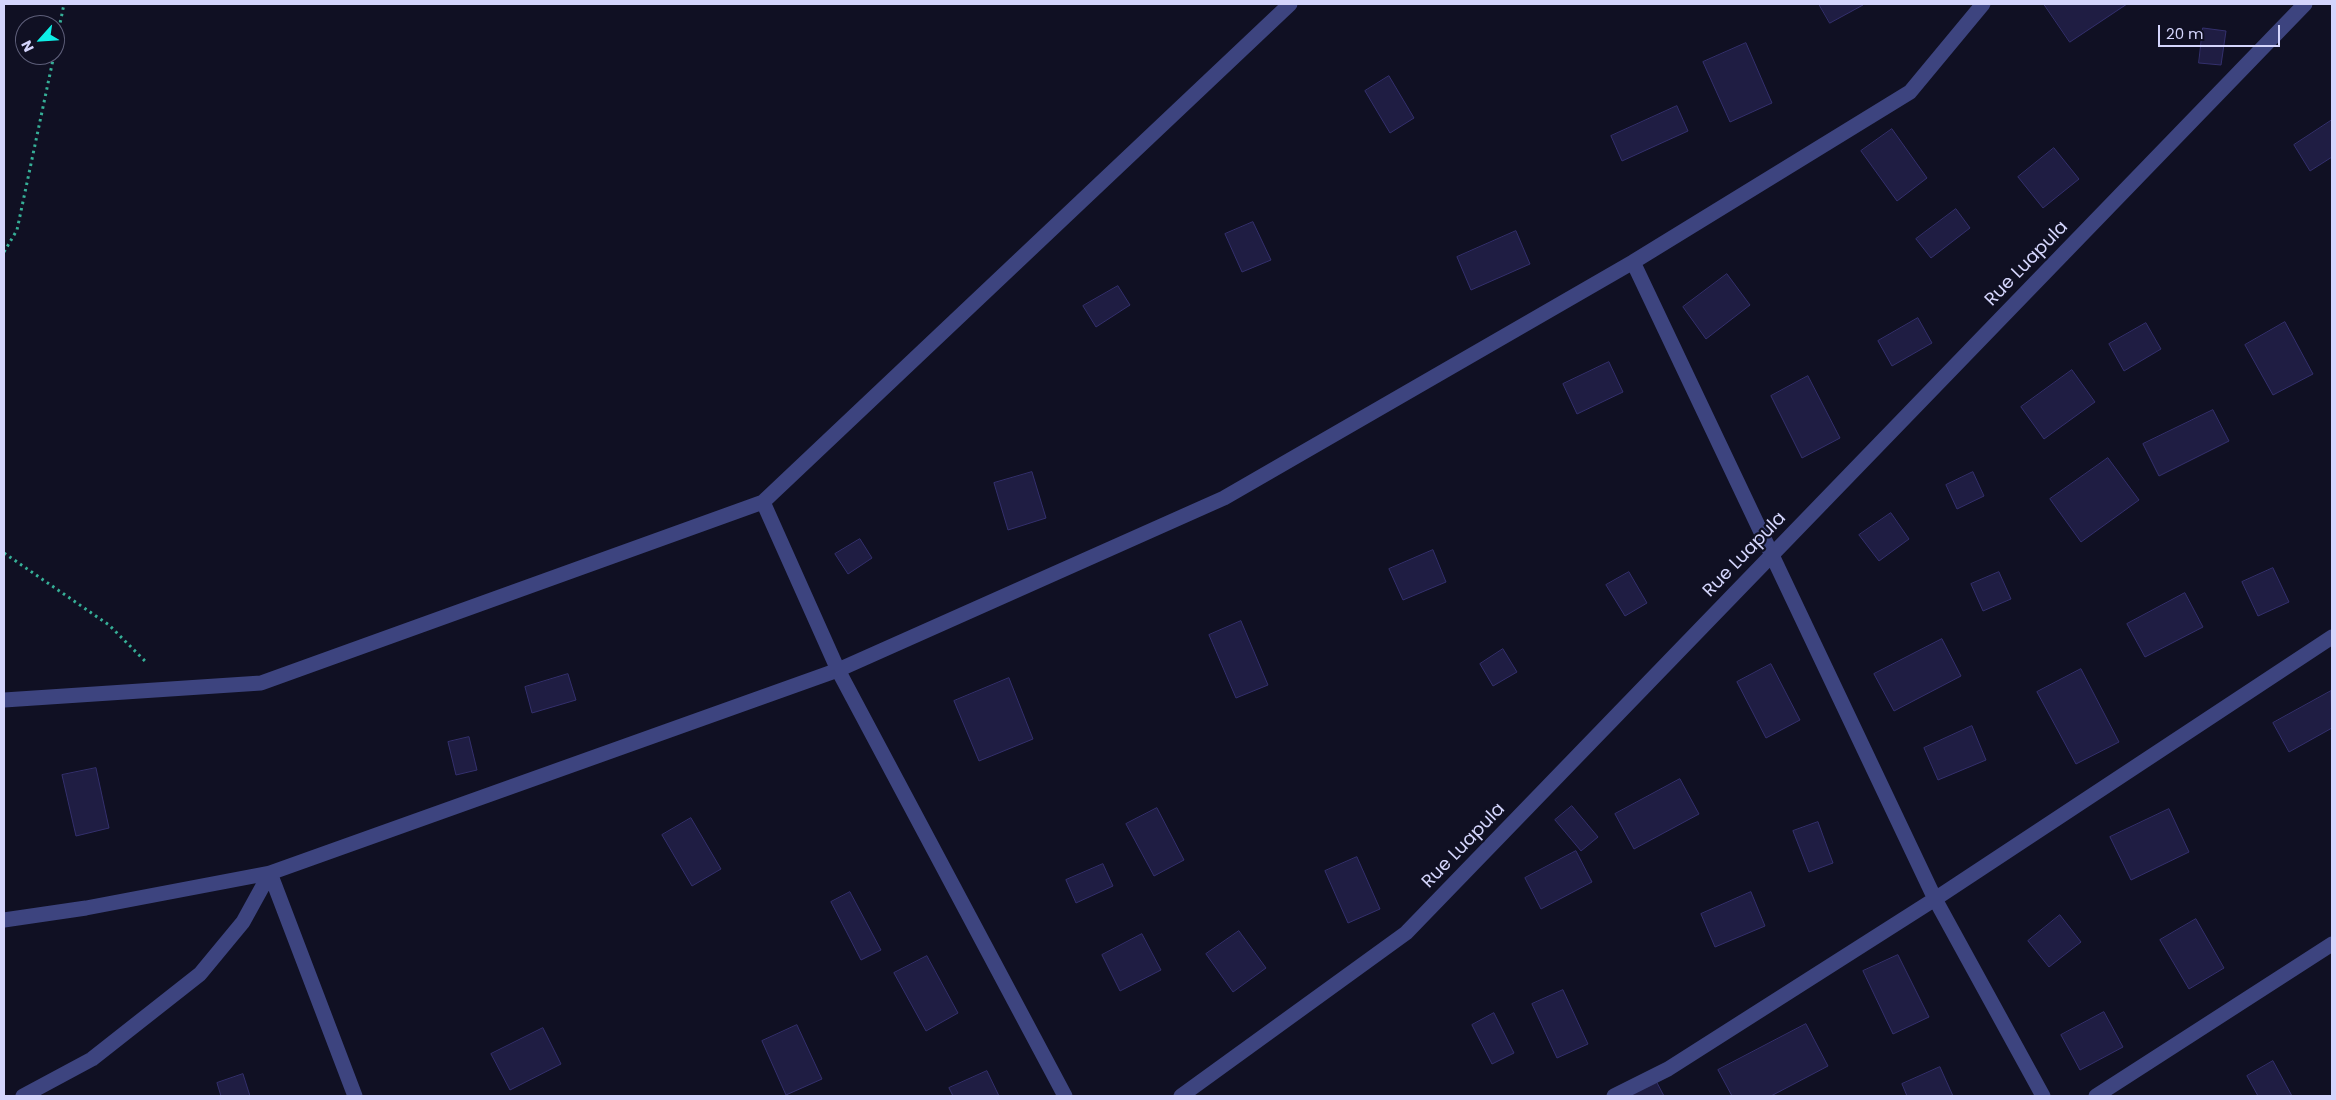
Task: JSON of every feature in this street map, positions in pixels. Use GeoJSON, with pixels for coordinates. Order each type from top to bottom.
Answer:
{"type":"FeatureCollection","features":[{"type":"Feature","properties":{"kind":"street"},"geometry":{"type":"LineString","coordinates":[[4,700],[262,683],[763,502],[1290,4]]}},
{"type":"Feature","properties":{"kind":"street"},"geometry":{"type":"LineString","coordinates":[[4,920],[86,908],[270,873],[838,670],[1224,498],[1633,262],[1910,92],[1983,4]]}},
{"type":"Feature","properties":{"kind":"street","name":"Rue Luapula"},"geometry":{"type":"LineString","coordinates":[[1181,1096],[1406,933],[2305,4]]}},
{"type":"Feature","properties":{"kind":"street"},"geometry":{"type":"LineString","coordinates":[[1633,262],[1935,899],[2043,1096]]}},
{"type":"Feature","properties":{"kind":"street"},"geometry":{"type":"LineString","coordinates":[[763,502],[838,670],[1065,1096]]}},
{"type":"Feature","properties":{"kind":"street"},"geometry":{"type":"LineString","coordinates":[[1614,1096],[1668,1069],[1935,899],[2332,638]]}},
{"type":"Feature","properties":{"kind":"street"},"geometry":{"type":"LineString","coordinates":[[23,1096],[92,1059],[200,974],[243,922],[270,873]]}},
{"type":"Feature","properties":{"kind":"street"},"geometry":{"type":"LineString","coordinates":[[270,873],[356,1096]]}},
{"type":"Feature","properties":{"kind":"street"},"geometry":{"type":"LineString","coordinates":[[2096,1096],[2332,944]]}},
{"type":"Feature","properties":{"kind":"path"},"geometry":{"type":"LineString","coordinates":[[4,252],[17,230],[52,65]]}},
{"type":"Feature","properties":{"kind":"path"},"geometry":{"type":"LineString","coordinates":[[4,553],[109,625],[173,688]]}},
{"type":"Feature","properties":{"kind":"building"},"geometry":{"type":"Polygon","coordinates":[[[1819,4],[1862,4],[1863,5],[1830,23],[1819,4]]]}},
{"type":"Feature","properties":{"kind":"building"},"geometry":{"type":"Polygon","coordinates":[[[2044,4],[2127,4],[2070,42],[2044,4]]]}},
{"type":"Feature","properties":{"kind":"building"},"geometry":{"type":"Polygon","coordinates":[[[2203,28],[2226,31],[2221,65],[2199,63],[2203,28]]]}},
{"type":"Feature","properties":{"kind":"building"},"geometry":{"type":"Polygon","coordinates":[[[1746,43],[1772,103],[1730,122],[1703,62],[1746,43]]]}},
{"type":"Feature","properties":{"kind":"building"},"geometry":{"type":"Polygon","coordinates":[[[1389,76],[1414,118],[1390,133],[1365,91],[1389,76]]]}},
{"type":"Feature","properties":{"kind":"building"},"geometry":{"type":"Polygon","coordinates":[[[1677,106],[1688,131],[1622,161],[1611,136],[1677,106]]]}},
{"type":"Feature","properties":{"kind":"building"},"geometry":{"type":"Polygon","coordinates":[[[2332,120],[2332,157],[2310,171],[2294,145],[2332,120]]]}},
{"type":"Feature","properties":{"kind":"building"},"geometry":{"type":"Polygon","coordinates":[[[1892,129],[1927,178],[1897,201],[1861,151],[1892,129]]]}},
{"type":"Feature","properties":{"kind":"building"},"geometry":{"type":"Polygon","coordinates":[[[2054,148],[2079,179],[2043,208],[2018,177],[2054,148]]]}},
{"type":"Feature","properties":{"kind":"building"},"geometry":{"type":"Polygon","coordinates":[[[1956,209],[1970,228],[1931,258],[1916,239],[1956,209]]]}},
{"type":"Feature","properties":{"kind":"building"},"geometry":{"type":"Polygon","coordinates":[[[1253,222],[1271,260],[1242,272],[1225,234],[1253,222]]]}},
{"type":"Feature","properties":{"kind":"building"},"geometry":{"type":"Polygon","coordinates":[[[1516,231],[1530,264],[1471,290],[1457,257],[1516,231]]]}},
{"type":"Feature","properties":{"kind":"building"},"geometry":{"type":"Polygon","coordinates":[[[1727,274],[1750,305],[1706,339],[1683,307],[1727,274]]]}},
{"type":"Feature","properties":{"kind":"building"},"geometry":{"type":"Polygon","coordinates":[[[1118,286],[1130,305],[1096,327],[1083,306],[1118,286]]]}},
{"type":"Feature","properties":{"kind":"building"},"geometry":{"type":"Polygon","coordinates":[[[1918,318],[1932,343],[1892,366],[1878,341],[1918,318]]]}},
{"type":"Feature","properties":{"kind":"building"},"geometry":{"type":"Polygon","coordinates":[[[2285,322],[2313,374],[2273,395],[2245,345],[2285,322]]]}},
{"type":"Feature","properties":{"kind":"building"},"geometry":{"type":"Polygon","coordinates":[[[2146,323],[2161,349],[2124,371],[2109,344],[2146,323]]]}},
{"type":"Feature","properties":{"kind":"building"},"geometry":{"type":"Polygon","coordinates":[[[1609,362],[1623,392],[1577,414],[1563,384],[1609,362]]]}},
{"type":"Feature","properties":{"kind":"building"},"geometry":{"type":"Polygon","coordinates":[[[2072,370],[2095,402],[2044,439],[2021,407],[2072,370]]]}},
{"type":"Feature","properties":{"kind":"building"},"geometry":{"type":"Polygon","coordinates":[[[1808,376],[1840,438],[1802,458],[1771,396],[1808,376]]]}},
{"type":"Feature","properties":{"kind":"building"},"geometry":{"type":"Polygon","coordinates":[[[2213,410],[2229,441],[2159,476],[2143,444],[2213,410]]]}},
{"type":"Feature","properties":{"kind":"building"},"geometry":{"type":"Polygon","coordinates":[[[2108,458],[2139,500],[2081,542],[2050,499],[2108,458]]]}},
{"type":"Feature","properties":{"kind":"building"},"geometry":{"type":"Polygon","coordinates":[[[1032,472],[1046,518],[1008,530],[994,483],[1032,472]]]}},
{"type":"Feature","properties":{"kind":"building"},"geometry":{"type":"Polygon","coordinates":[[[1973,472],[1984,496],[1957,509],[1946,485],[1973,472]]]}},
{"type":"Feature","properties":{"kind":"building"},"geometry":{"type":"Polygon","coordinates":[[[1891,513],[1909,539],[1879,561],[1859,535],[1891,513]]]}},
{"type":"Feature","properties":{"kind":"building"},"geometry":{"type":"Polygon","coordinates":[[[860,539],[872,558],[848,574],[835,554],[860,539]]]}},
{"type":"Feature","properties":{"kind":"building"},"geometry":{"type":"Polygon","coordinates":[[[1433,550],[1446,582],[1403,600],[1389,569],[1433,550]]]}},
{"type":"Feature","properties":{"kind":"building"},"geometry":{"type":"Polygon","coordinates":[[[2273,568],[2289,602],[2258,616],[2242,582],[2273,568]]]}},
{"type":"Feature","properties":{"kind":"building"},"geometry":{"type":"Polygon","coordinates":[[[1629,572],[1647,603],[1625,616],[1606,585],[1629,572]]]}},
{"type":"Feature","properties":{"kind":"building"},"geometry":{"type":"Polygon","coordinates":[[[1999,572],[2011,599],[1983,611],[1971,584],[1999,572]]]}},
{"type":"Feature","properties":{"kind":"building"},"geometry":{"type":"Polygon","coordinates":[[[2185,593],[2203,627],[2145,657],[2127,624],[2185,593]]]}},
{"type":"Feature","properties":{"kind":"building"},"geometry":{"type":"Polygon","coordinates":[[[1241,621],[1268,685],[1236,698],[1209,635],[1241,621]]]}},
{"type":"Feature","properties":{"kind":"building"},"geometry":{"type":"Polygon","coordinates":[[[1942,639],[1961,676],[1894,711],[1874,674],[1942,639]]]}},
{"type":"Feature","properties":{"kind":"building"},"geometry":{"type":"Polygon","coordinates":[[[1503,649],[1517,672],[1493,686],[1480,664],[1503,649]]]}},
{"type":"Feature","properties":{"kind":"building"},"geometry":{"type":"Polygon","coordinates":[[[1771,664],[1800,720],[1766,738],[1737,682],[1771,664]]]}},
{"type":"Feature","properties":{"kind":"building"},"geometry":{"type":"Polygon","coordinates":[[[2081,669],[2119,742],[2076,764],[2037,692],[2081,669]]]}},
{"type":"Feature","properties":{"kind":"building"},"geometry":{"type":"Polygon","coordinates":[[[568,674],[576,700],[532,713],[525,687],[568,674]]]}},
{"type":"Feature","properties":{"kind":"building"},"geometry":{"type":"Polygon","coordinates":[[[1009,678],[1033,739],[979,761],[954,701],[1009,678]]]}},
{"type":"Feature","properties":{"kind":"building"},"geometry":{"type":"Polygon","coordinates":[[[2331,691],[2332,728],[2289,752],[2273,723],[2331,691]]]}},
{"type":"Feature","properties":{"kind":"building"},"geometry":{"type":"Polygon","coordinates":[[[1972,726],[1986,760],[1938,780],[1924,748],[1972,726]]]}},
{"type":"Feature","properties":{"kind":"building"},"geometry":{"type":"Polygon","coordinates":[[[469,737],[477,770],[456,775],[448,742],[469,737]]]}},
{"type":"Feature","properties":{"kind":"building"},"geometry":{"type":"Polygon","coordinates":[[[96,768],[109,828],[76,836],[62,775],[96,768]]]}},
{"type":"Feature","properties":{"kind":"building"},"geometry":{"type":"Polygon","coordinates":[[[1680,779],[1699,814],[1634,849],[1615,814],[1680,779]]]}},
{"type":"Feature","properties":{"kind":"building"},"geometry":{"type":"Polygon","coordinates":[[[1572,806],[1598,837],[1581,851],[1555,820],[1572,806]]]}},
{"type":"Feature","properties":{"kind":"building"},"geometry":{"type":"Polygon","coordinates":[[[1157,808],[1184,860],[1154,876],[1126,824],[1157,808]]]}},
{"type":"Feature","properties":{"kind":"building"},"geometry":{"type":"Polygon","coordinates":[[[2169,809],[2189,852],[2131,880],[2110,837],[2169,809]]]}},
{"type":"Feature","properties":{"kind":"building"},"geometry":{"type":"Polygon","coordinates":[[[691,818],[721,869],[692,886],[662,835],[691,818]]]}},
{"type":"Feature","properties":{"kind":"building"},"geometry":{"type":"Polygon","coordinates":[[[1818,822],[1833,863],[1809,872],[1793,831],[1818,822]]]}},
{"type":"Feature","properties":{"kind":"building"},"geometry":{"type":"Polygon","coordinates":[[[1576,851],[1592,882],[1541,909],[1525,878],[1576,851]]]}},
{"type":"Feature","properties":{"kind":"building"},"geometry":{"type":"Polygon","coordinates":[[[1357,857],[1380,909],[1348,923],[1325,871],[1357,857]]]}},
{"type":"Feature","properties":{"kind":"building"},"geometry":{"type":"Polygon","coordinates":[[[1103,864],[1113,886],[1076,903],[1066,880],[1103,864]]]}},
{"type":"Feature","properties":{"kind":"building"},"geometry":{"type":"Polygon","coordinates":[[[850,892],[881,950],[861,960],[831,902],[850,892]]]}},
{"type":"Feature","properties":{"kind":"building"},"geometry":{"type":"Polygon","coordinates":[[[1751,892],[1765,926],[1715,947],[1701,914],[1751,892]]]}},
{"type":"Feature","properties":{"kind":"building"},"geometry":{"type":"Polygon","coordinates":[[[2060,915],[2081,942],[2049,967],[2028,941],[2060,915]]]}},
{"type":"Feature","properties":{"kind":"building"},"geometry":{"type":"Polygon","coordinates":[[[2196,919],[2224,968],[2189,989],[2160,940],[2196,919]]]}},
{"type":"Feature","properties":{"kind":"building"},"geometry":{"type":"Polygon","coordinates":[[[1239,931],[1266,968],[1233,992],[1206,954],[1239,931]]]}},
{"type":"Feature","properties":{"kind":"building"},"geometry":{"type":"Polygon","coordinates":[[[1142,934],[1161,970],[1120,991],[1102,955],[1142,934]]]}},
{"type":"Feature","properties":{"kind":"building"},"geometry":{"type":"Polygon","coordinates":[[[1898,955],[1929,1017],[1893,1034],[1863,971],[1898,955]]]}},
{"type":"Feature","properties":{"kind":"building"},"geometry":{"type":"Polygon","coordinates":[[[927,956],[958,1013],[926,1031],[894,973],[927,956]]]}},
{"type":"Feature","properties":{"kind":"building"},"geometry":{"type":"Polygon","coordinates":[[[1563,990],[1588,1044],[1557,1058],[1532,1004],[1563,990]]]}},
{"type":"Feature","properties":{"kind":"building"},"geometry":{"type":"Polygon","coordinates":[[[2104,1012],[2123,1047],[2080,1070],[2061,1035],[2104,1012]]]}},
{"type":"Feature","properties":{"kind":"building"},"geometry":{"type":"Polygon","coordinates":[[[1494,1013],[1514,1053],[1492,1064],[1472,1025],[1494,1013]]]}},
{"type":"Feature","properties":{"kind":"building"},"geometry":{"type":"Polygon","coordinates":[[[1806,1024],[1828,1066],[1771,1096],[1732,1096],[1718,1070],[1806,1024]]]}},
{"type":"Feature","properties":{"kind":"building"},"geometry":{"type":"Polygon","coordinates":[[[797,1025],[822,1079],[786,1095],[762,1041],[797,1025]]]}},
{"type":"Feature","properties":{"kind":"building"},"geometry":{"type":"Polygon","coordinates":[[[543,1028],[561,1064],[510,1090],[491,1054],[543,1028]]]}},
{"type":"Feature","properties":{"kind":"building"},"geometry":{"type":"Polygon","coordinates":[[[2273,1061],[2292,1096],[2258,1096],[2247,1076],[2273,1061]]]}},
{"type":"Feature","properties":{"kind":"building"},"geometry":{"type":"Polygon","coordinates":[[[1940,1067],[1953,1096],[1907,1096],[1902,1084],[1940,1067]]]}},
{"type":"Feature","properties":{"kind":"building"},"geometry":{"type":"Polygon","coordinates":[[[987,1071],[999,1096],[953,1096],[949,1088],[987,1071]]]}},
{"type":"Feature","properties":{"kind":"building"},"geometry":{"type":"Polygon","coordinates":[[[243,1074],[250,1096],[221,1096],[217,1083],[243,1074]]]}},
{"type":"Feature","properties":{"kind":"building"},"geometry":{"type":"Polygon","coordinates":[[[1655,1079],[1664,1096],[1631,1096],[1628,1092],[1655,1079]]]}}]}
